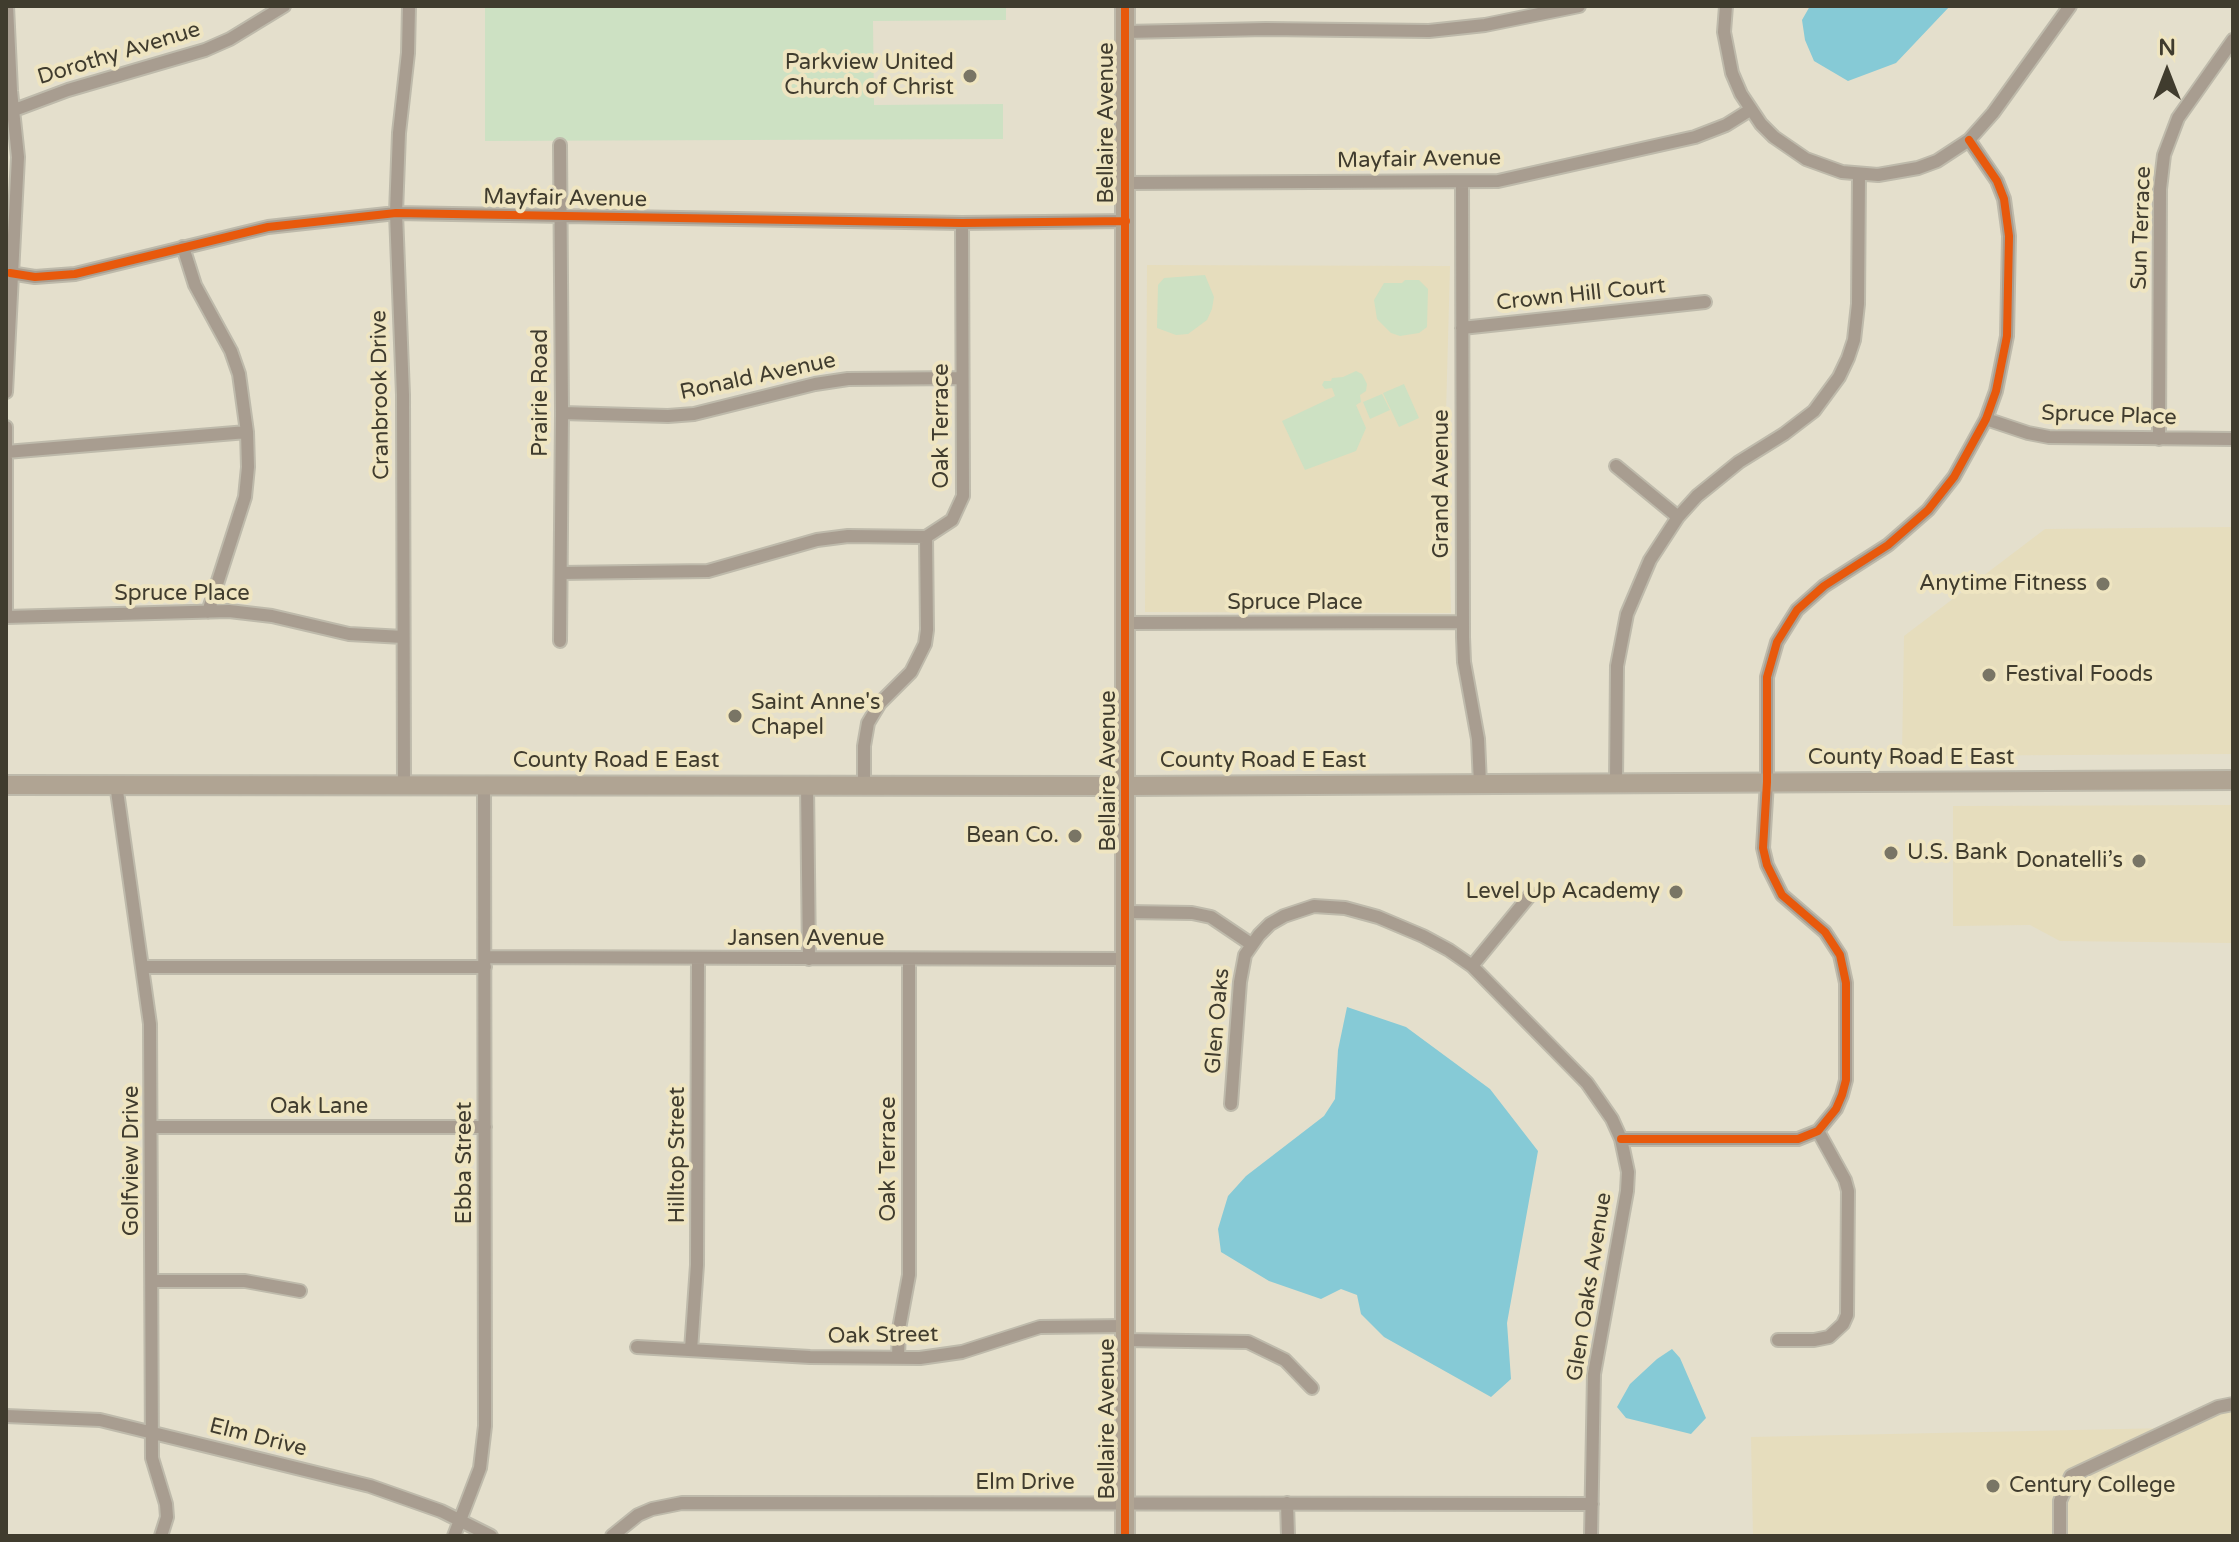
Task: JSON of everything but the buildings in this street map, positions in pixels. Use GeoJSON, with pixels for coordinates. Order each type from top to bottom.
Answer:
{"type":"FeatureCollection","features":[{"type":"Feature","properties":{"kind":"main road","name":"Bellaire Avenue"},"geometry":{"type":"LineString","coordinates":[[1125,6],[1125,1536]]}},
{"type":"Feature","properties":{"kind":"main road","name":"County Road E East"},"geometry":{"type":"LineString","coordinates":[[6,785],[1127,786],[2233,780]]}},
{"type":"Feature","properties":{"kind":"street"},"geometry":{"type":"LineString","coordinates":[[6,392],[18,157],[10,112],[7,6]]}},
{"type":"Feature","properties":{"kind":"street","name":"Dorothy Avenue"},"geometry":{"type":"LineString","coordinates":[[10,112],[68,90],[205,50],[230,39],[284,6]]}},
{"type":"Feature","properties":{"kind":"street","name":"Cranbrook Drive"},"geometry":{"type":"LineString","coordinates":[[404,784],[403,395],[396,213],[409,6]]}},
{"type":"Feature","properties":{"kind":"street"},"geometry":{"type":"LineString","coordinates":[[1125,32],[1266,29],[1429,31],[1471,27],[1545,9],[1579,6]]}},
{"type":"Feature","properties":{"kind":"street"},"geometry":{"type":"LineString","coordinates":[[1726,6],[1724,32],[1727,53],[1732,73],[1750,110],[1774,137],[1806,159],[1825,167],[1859,174],[1898,173],[1918,168],[1937,161],[1969,140],[1993,113],[2070,6]]}},
{"type":"Feature","properties":{"kind":"street","name":"Sun Terrace"},"geometry":{"type":"LineString","coordinates":[[2159,439],[2160,189],[2164,155],[2178,118],[2233,40]]}},
{"type":"Feature","properties":{"kind":"street","name":"Mayfair Avenue"},"geometry":{"type":"LineString","coordinates":[[1126,183],[1498,181],[1695,137],[1726,125],[1750,110]]}},
{"type":"Feature","properties":{"kind":"street"},"geometry":{"type":"LineString","coordinates":[[1621,1139],[1798,1139],[1818,1131],[1836,1109],[1846,1080],[1845,970],[1840,955],[1825,932],[1794,907],[1773,880],[1763,848],[1767,782],[1767,677],[1785,626],[1810,597],[1888,545],[1928,510],[1962,466],[1986,419],[1996,391],[2007,336],[2009,236],[2006,209],[1997,181],[1969,140]]}},
{"type":"Feature","properties":{"kind":"street","name":"Prairie Road"},"geometry":{"type":"LineString","coordinates":[[560,145],[560,641]]}},
{"type":"Feature","properties":{"kind":"street"},"geometry":{"type":"LineString","coordinates":[[1616,783],[1615,696],[1621,638],[1637,586],[1656,549],[1678,517],[1718,478],[1799,424],[1827,395],[1851,349],[1857,319],[1859,174]]}},
{"type":"Feature","properties":{"kind":"street","name":"Grand Avenue"},"geometry":{"type":"LineString","coordinates":[[1462,182],[1464,662],[1478,739],[1480,784]]}},
{"type":"Feature","properties":{"kind":"street","name":"Mayfair Avenue"},"geometry":{"type":"LineString","coordinates":[[10,273],[35,277],[75,274],[268,227],[396,213],[962,223],[1126,221]]}},
{"type":"Feature","properties":{"kind":"street","name":"Oak Terrace"},"geometry":{"type":"LineString","coordinates":[[926,537],[952,520],[963,496],[962,223]]}},
{"type":"Feature","properties":{"kind":"street"},"geometry":{"type":"LineString","coordinates":[[183,247],[195,285],[231,351],[239,374],[247,432],[245,497],[208,612]]}},
{"type":"Feature","properties":{"kind":"street","name":"Crown Hill Court"},"geometry":{"type":"LineString","coordinates":[[1462,328],[1705,302]]}},
{"type":"Feature","properties":{"kind":"street","name":"Ronald Avenue"},"geometry":{"type":"LineString","coordinates":[[562,413],[694,414],[815,384],[848,379],[962,378]]}},
{"type":"Feature","properties":{"kind":"street","name":"Spruce Place"},"geometry":{"type":"LineString","coordinates":[[1986,419],[2049,437],[2233,439]]}},
{"type":"Feature","properties":{"kind":"street"},"geometry":{"type":"LineString","coordinates":[[6,427],[6,617]]}},
{"type":"Feature","properties":{"kind":"street"},"geometry":{"type":"LineString","coordinates":[[6,452],[247,432]]}},
{"type":"Feature","properties":{"kind":"street"},"geometry":{"type":"LineString","coordinates":[[1616,466],[1678,517]]}},
{"type":"Feature","properties":{"kind":"street"},"geometry":{"type":"LineString","coordinates":[[561,573],[708,571],[817,540],[848,536],[926,537],[925,644],[911,672],[880,703],[868,723],[864,746],[864,785]]}},
{"type":"Feature","properties":{"kind":"street","name":"Spruce Place"},"geometry":{"type":"LineString","coordinates":[[6,617],[245,612],[349,634],[403,637]]}},
{"type":"Feature","properties":{"kind":"street","name":"Spruce Place"},"geometry":{"type":"LineString","coordinates":[[1127,623],[1463,622]]}},
{"type":"Feature","properties":{"kind":"street","name":"Golfview Drive"},"geometry":{"type":"LineString","coordinates":[[116,784],[150,1024],[152,1433],[154,1471],[166,1504],[167,1517],[161,1536]]}},
{"type":"Feature","properties":{"kind":"street"},"geometry":{"type":"LineString","coordinates":[[807,784],[809,959]]}},
{"type":"Feature","properties":{"kind":"street","name":"Ebba Street"},"geometry":{"type":"LineString","coordinates":[[454,1536],[473,1490],[484,1447],[484,785]]}},
{"type":"Feature","properties":{"kind":"street"},"geometry":{"type":"LineString","coordinates":[[1472,966],[1531,894]]}},
{"type":"Feature","properties":{"kind":"street","name":"Glen Oaks Avenue"},"geometry":{"type":"LineString","coordinates":[[1251,944],[1270,924],[1284,916],[1299,909],[1329,906],[1395,923],[1423,936],[1472,966],[1587,1083],[1612,1119],[1621,1139],[1628,1172],[1594,1374],[1591,1536]]}},
{"type":"Feature","properties":{"kind":"street"},"geometry":{"type":"LineString","coordinates":[[1127,912],[1192,913],[1211,917],[1251,944]]}},
{"type":"Feature","properties":{"kind":"street","name":"Glen Oaks"},"geometry":{"type":"LineString","coordinates":[[1231,1104],[1242,967],[1251,944]]}},
{"type":"Feature","properties":{"kind":"street","name":"Jansen Avenue"},"geometry":{"type":"LineString","coordinates":[[142,967],[698,959],[1127,959]]}},
{"type":"Feature","properties":{"kind":"street","name":"Hilltop Street"},"geometry":{"type":"LineString","coordinates":[[691,1350],[697,1265],[698,959]]}},
{"type":"Feature","properties":{"kind":"street","name":"Oak Terrace"},"geometry":{"type":"LineString","coordinates":[[898,1357],[899,1329],[909,1275],[909,960]]}},
{"type":"Feature","properties":{"kind":"street","name":"Oak Lane"},"geometry":{"type":"LineString","coordinates":[[152,1127],[485,1127]]}},
{"type":"Feature","properties":{"kind":"street"},"geometry":{"type":"LineString","coordinates":[[1778,1340],[1829,1337],[1843,1324],[1847,1315],[1848,1191],[1818,1131]]}},
{"type":"Feature","properties":{"kind":"street"},"geometry":{"type":"LineString","coordinates":[[152,1281],[245,1281],[300,1291]]}},
{"type":"Feature","properties":{"kind":"street","name":"Oak Street"},"geometry":{"type":"LineString","coordinates":[[637,1347],[810,1357],[939,1357],[1040,1327],[1248,1342],[1285,1360],[1312,1388]]}},
{"type":"Feature","properties":{"kind":"street"},"geometry":{"type":"LineString","coordinates":[[2060,1536],[2060,1501],[2071,1476],[2218,1407],[2233,1404]]}},
{"type":"Feature","properties":{"kind":"street","name":"Elm Drive"},"geometry":{"type":"LineString","coordinates":[[6,1416],[75,1417],[370,1486],[430,1506],[491,1536]]}},
{"type":"Feature","properties":{"kind":"street","name":"Elm Drive"},"geometry":{"type":"LineString","coordinates":[[612,1536],[638,1515],[682,1503],[1592,1504]]}},
{"type":"Feature","properties":{"kind":"street"},"geometry":{"type":"LineString","coordinates":[[1287,1503],[1288,1536]]}},
{"type":"Feature","properties":{"kind":"shaded area"},"geometry":{"type":"Polygon","coordinates":[[[1147,265],[1450,266],[1446,413],[1451,613],[1145,612],[1147,265]]]}},
{"type":"Feature","properties":{"kind":"shaded area"},"geometry":{"type":"Polygon","coordinates":[[[2233,527],[2233,754],[1902,756],[1904,636],[2045,529],[2233,527]]]}},
{"type":"Feature","properties":{"kind":"shaded area"},"geometry":{"type":"Polygon","coordinates":[[[2233,805],[2233,943],[2060,941],[2030,925],[1953,926],[1953,806],[2233,805]]]}},
{"type":"Feature","properties":{"kind":"shaded area","name":"Century College"},"geometry":{"type":"Polygon","coordinates":[[[2233,1404],[2233,1536],[1753,1536],[1751,1437],[2169,1428],[2233,1404]]]}},
{"type":"Feature","properties":{"kind":"green space"},"geometry":{"type":"Polygon","coordinates":[[[485,6],[1006,6],[1006,20],[873,21],[874,105],[1003,104],[1003,139],[485,141],[485,6]]]}},
{"type":"Feature","properties":{"kind":"green space"},"geometry":{"type":"Polygon","coordinates":[[[1205,275],[1214,297],[1207,320],[1188,334],[1176,335],[1157,328],[1158,285],[1164,278],[1205,275]]]}},
{"type":"Feature","properties":{"kind":"green space"},"geometry":{"type":"Polygon","coordinates":[[[1405,280],[1419,280],[1428,289],[1427,327],[1419,333],[1400,336],[1391,333],[1377,319],[1374,300],[1384,283],[1402,283],[1405,280]]]}},
{"type":"Feature","properties":{"kind":"green space"},"geometry":{"type":"Polygon","coordinates":[[[1356,371],[1362,374],[1367,384],[1366,391],[1360,395],[1361,402],[1356,405],[1366,428],[1356,451],[1305,470],[1282,421],[1335,396],[1332,388],[1325,389],[1322,385],[1324,381],[1356,371]]]}},
{"type":"Feature","properties":{"kind":"green space"},"geometry":{"type":"Polygon","coordinates":[[[1404,384],[1419,418],[1399,427],[1383,393],[1404,384]]]}},
{"type":"Feature","properties":{"kind":"green space"},"geometry":{"type":"Polygon","coordinates":[[[1382,394],[1390,410],[1370,419],[1363,402],[1382,394]]]}},
{"type":"Feature","properties":{"kind":"water"},"geometry":{"type":"Polygon","coordinates":[[[1810,6],[1950,6],[1896,63],[1848,81],[1814,61],[1805,40],[1802,20],[1810,6]]]}},
{"type":"Feature","properties":{"kind":"water"},"geometry":{"type":"Polygon","coordinates":[[[1347,1007],[1406,1027],[1490,1089],[1538,1151],[1507,1323],[1511,1379],[1491,1397],[1384,1337],[1361,1314],[1357,1295],[1341,1289],[1321,1299],[1269,1281],[1221,1252],[1218,1229],[1228,1196],[1246,1176],[1324,1116],[1335,1099],[1338,1050],[1347,1007]]]}},
{"type":"Feature","properties":{"kind":"water"},"geometry":{"type":"Polygon","coordinates":[[[1672,1349],[1680,1358],[1706,1418],[1691,1434],[1626,1418],[1617,1407],[1630,1384],[1672,1349]]]}},
{"type":"Feature","properties":{"kind":"cycle path"},"geometry":{"type":"LineString","coordinates":[[1125,6],[1125,1536]]}},
{"type":"Feature","properties":{"kind":"cycle path"},"geometry":{"type":"LineString","coordinates":[[1621,1139],[1798,1139],[1818,1131],[1836,1109],[1842,1095],[1846,1080],[1846,983],[1840,955],[1825,932],[1782,895],[1767,865],[1763,848],[1767,782],[1767,677],[1777,642],[1797,610],[1824,586],[1888,545],[1928,510],[1954,477],[1986,419],[1996,391],[2007,336],[2009,236],[2004,199],[1997,181],[1969,140]]}},
{"type":"Feature","properties":{"kind":"cycle path"},"geometry":{"type":"LineString","coordinates":[[10,273],[35,277],[75,274],[268,227],[396,213],[962,223],[1126,221]]}},
{"type":"Feature","properties":{"kind":"place","name":"Parkview United Church of Christ"},"geometry":{"type":"Point","coordinates":[970,76]}},
{"type":"Feature","properties":{"kind":"place","name":"Anytime Fitness"},"geometry":{"type":"Point","coordinates":[2103,584]}},
{"type":"Feature","properties":{"kind":"place","name":"Festival Foods"},"geometry":{"type":"Point","coordinates":[1989,675]}},
{"type":"Feature","properties":{"kind":"place","name":"Saint Anne's Chapel"},"geometry":{"type":"Point","coordinates":[735,716]}},
{"type":"Feature","properties":{"kind":"place","name":"Bean Co."},"geometry":{"type":"Point","coordinates":[1075,836]}},
{"type":"Feature","properties":{"kind":"place","name":"U.S. Bank"},"geometry":{"type":"Point","coordinates":[1891,853]}},
{"type":"Feature","properties":{"kind":"place","name":"Donatelli’s"},"geometry":{"type":"Point","coordinates":[2139,861]}},
{"type":"Feature","properties":{"kind":"place","name":"Level Up Academy"},"geometry":{"type":"Point","coordinates":[1676,892]}},
{"type":"Feature","properties":{"kind":"place","name":"Century College"},"geometry":{"type":"Point","coordinates":[1993,1486]}}]}
